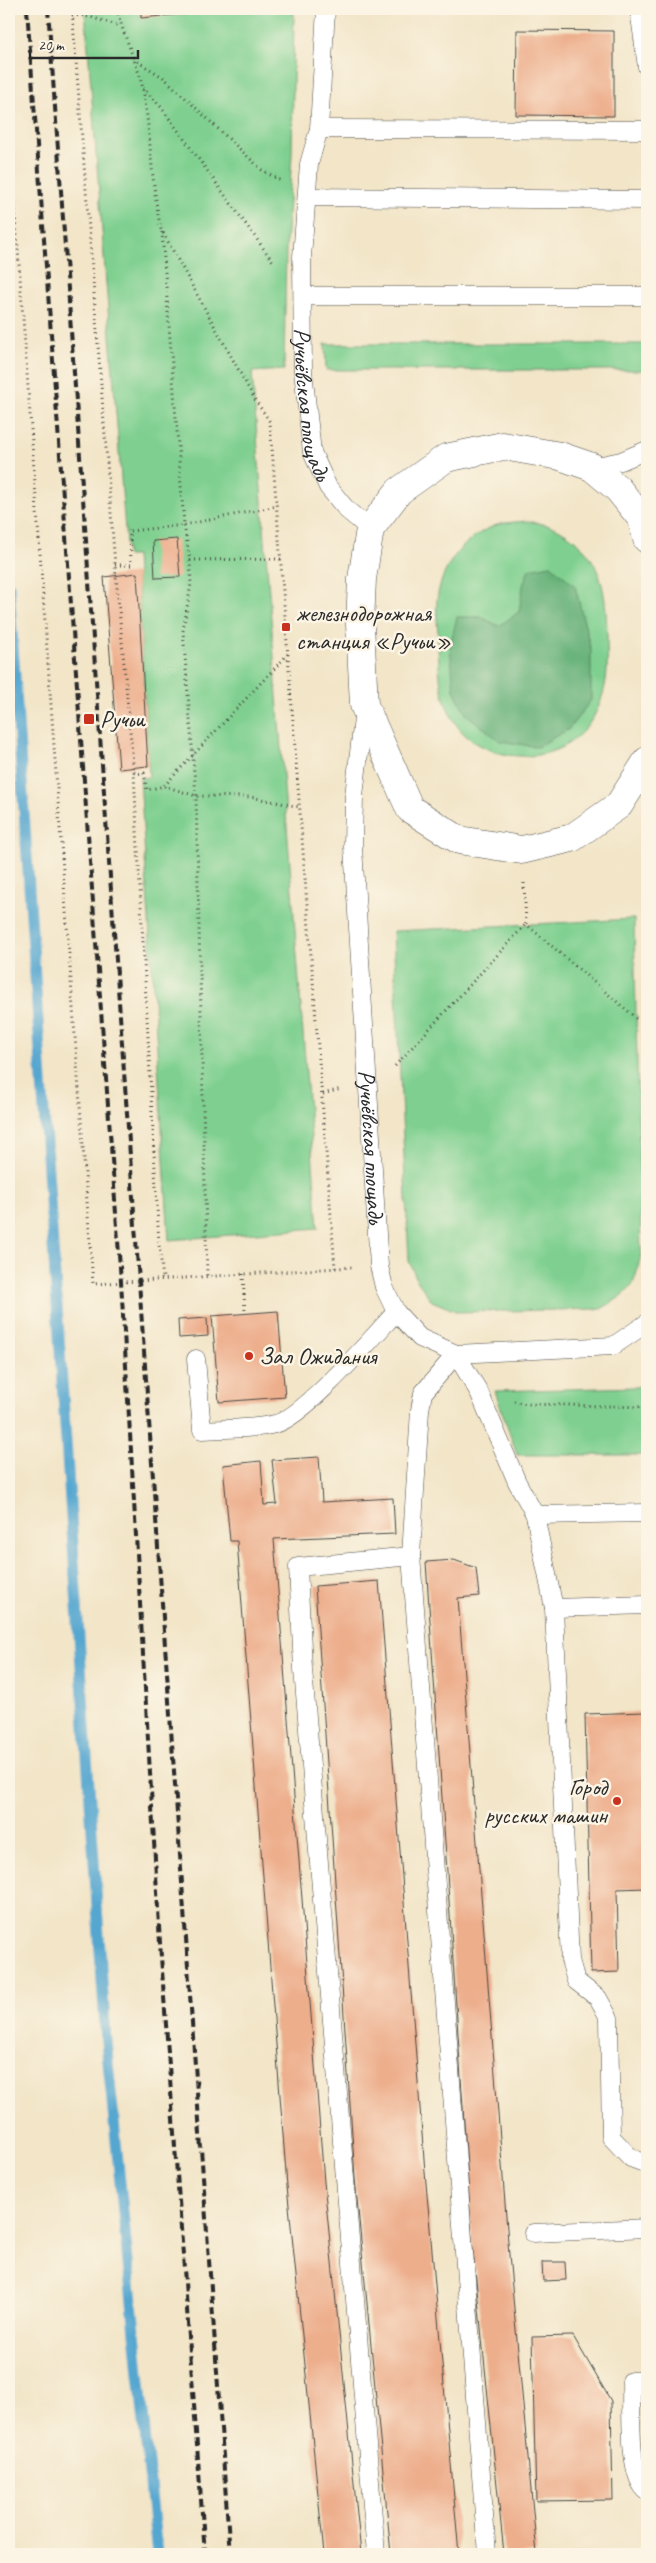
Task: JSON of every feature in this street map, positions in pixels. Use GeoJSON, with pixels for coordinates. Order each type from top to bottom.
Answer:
{"type":"FeatureCollection","features":[{"type":"Feature","properties":{"kind":"street","name":"Ручьёвская площадь"},"geometry":{"type":"LineString","coordinates":[[647,539],[642,519],[618,489],[592,467],[560,456],[503,446],[446,458],[399,491],[370,529],[362,579],[360,624],[364,706],[410,809],[458,840],[522,850],[572,838],[620,805],[647,761]]}},
{"type":"Feature","properties":{"kind":"lane","name":"Ручьёвская площадь"},"geometry":{"type":"LineString","coordinates":[[326,9],[319,129],[309,164],[302,257],[303,371],[312,452],[328,487],[347,510],[370,529]]}},
{"type":"Feature","properties":{"kind":"lane"},"geometry":{"type":"LineString","coordinates":[[639,9],[647,67]]}},
{"type":"Feature","properties":{"kind":"lane"},"geometry":{"type":"LineString","coordinates":[[319,129],[647,130]]}},
{"type":"Feature","properties":{"kind":"lane"},"geometry":{"type":"LineString","coordinates":[[307,197],[647,200]]}},
{"type":"Feature","properties":{"kind":"lane"},"geometry":{"type":"LineString","coordinates":[[303,296],[647,296]]}},
{"type":"Feature","properties":{"kind":"lane"},"geometry":{"type":"LineString","coordinates":[[592,467],[621,461],[647,450]]}},
{"type":"Feature","properties":{"kind":"lane","name":"Ручьёвская площадь"},"geometry":{"type":"LineString","coordinates":[[364,706],[354,796],[353,847],[367,1082],[380,1266],[384,1287],[396,1312],[420,1338],[456,1354],[613,1346],[647,1323]]}},
{"type":"Feature","properties":{"kind":"lane"},"geometry":{"type":"LineString","coordinates":[[196,1359],[202,1430],[275,1424],[289,1418],[352,1360],[396,1312]]}},
{"type":"Feature","properties":{"kind":"lane"},"geometry":{"type":"LineString","coordinates":[[487,2554],[411,1556],[420,1410],[423,1393],[456,1354],[479,1392],[517,1482],[535,1515],[554,1608],[570,1960],[576,1981],[598,1998],[609,2018],[611,2137],[631,2158],[647,2164]]}},
{"type":"Feature","properties":{"kind":"lane"},"geometry":{"type":"LineString","coordinates":[[535,1515],[647,1513]]}},
{"type":"Feature","properties":{"kind":"lane"},"geometry":{"type":"LineString","coordinates":[[376,2554],[303,1669],[298,1567],[411,1556]]}},
{"type":"Feature","properties":{"kind":"lane"},"geometry":{"type":"LineString","coordinates":[[554,1608],[647,1605]]}},
{"type":"Feature","properties":{"kind":"lane"},"geometry":{"type":"LineString","coordinates":[[533,2233],[647,2228]]}},
{"type":"Feature","properties":{"kind":"lane"},"geometry":{"type":"LineString","coordinates":[[647,2381],[631,2381],[635,2471],[642,2488],[647,2491]]}},
{"type":"Feature","properties":{"kind":"path"},"geometry":{"type":"LineString","coordinates":[[72,9],[115,565],[134,774],[159,1244],[163,1278]]}},
{"type":"Feature","properties":{"kind":"path"},"geometry":{"type":"LineString","coordinates":[[117,9],[120,26],[142,87],[157,208],[162,229],[184,525],[190,560],[191,584],[182,631],[196,796],[206,1276]]}},
{"type":"Feature","properties":{"kind":"path"},"geometry":{"type":"LineString","coordinates":[[72,14],[120,26]]}},
{"type":"Feature","properties":{"kind":"path"},"geometry":{"type":"LineString","coordinates":[[133,59],[163,76],[262,170],[307,197]]}},
{"type":"Feature","properties":{"kind":"path"},"geometry":{"type":"LineString","coordinates":[[142,87],[161,107],[281,273],[303,296]]}},
{"type":"Feature","properties":{"kind":"path"},"geometry":{"type":"LineString","coordinates":[[9,125],[93,1284],[163,1278],[380,1266]]}},
{"type":"Feature","properties":{"kind":"path"},"geometry":{"type":"LineString","coordinates":[[162,229],[254,398],[270,422],[335,1268]]}},
{"type":"Feature","properties":{"kind":"path"},"geometry":{"type":"LineString","coordinates":[[115,565],[131,565],[130,531],[184,525],[277,506]]}},
{"type":"Feature","properties":{"kind":"path"},"geometry":{"type":"LineString","coordinates":[[190,560],[281,559]]}},
{"type":"Feature","properties":{"kind":"path"},"geometry":{"type":"LineString","coordinates":[[164,786],[288,654]]}},
{"type":"Feature","properties":{"kind":"path"},"geometry":{"type":"LineString","coordinates":[[134,774],[144,773],[147,790],[164,786],[196,796],[251,797],[300,807]]}},
{"type":"Feature","properties":{"kind":"path"},"geometry":{"type":"LineString","coordinates":[[323,1094],[367,1082],[400,1064],[526,924],[522,850]]}},
{"type":"Feature","properties":{"kind":"path"},"geometry":{"type":"LineString","coordinates":[[526,924],[636,1018],[647,1020]]}},
{"type":"Feature","properties":{"kind":"path"},"geometry":{"type":"LineString","coordinates":[[242,1274],[245,1313]]}},
{"type":"Feature","properties":{"kind":"path"},"geometry":{"type":"LineString","coordinates":[[479,1392],[526,1404],[647,1407]]}},
{"type":"Feature","properties":{"kind":"green space"},"geometry":{"type":"Polygon","coordinates":[[[85,9],[141,9],[141,17],[247,9],[294,9],[292,154],[286,246],[284,370],[252,372],[318,1228],[169,1240],[140,778],[149,777],[136,556],[127,556],[85,9]]]}},
{"type":"Feature","properties":{"kind":"green space"},"geometry":{"type":"Polygon","coordinates":[[[325,344],[647,344],[647,370],[326,370],[325,344]]]}},
{"type":"Feature","properties":{"kind":"green space"},"geometry":{"type":"Polygon","coordinates":[[[527,521],[549,525],[560,530],[585,550],[593,562],[603,588],[607,634],[607,664],[605,686],[597,711],[577,737],[564,746],[550,752],[534,756],[517,756],[499,753],[477,743],[462,732],[452,717],[441,686],[437,600],[443,576],[455,555],[463,546],[483,531],[494,526],[527,521]]]}},
{"type":"Feature","properties":{"kind":"green space"},"geometry":{"type":"Polygon","coordinates":[[[551,565],[575,586],[591,650],[591,700],[569,729],[537,747],[500,741],[466,714],[454,690],[450,646],[457,617],[481,617],[499,626],[519,612],[523,586],[529,569],[551,565]]]}},
{"type":"Feature","properties":{"kind":"green space"},"geometry":{"type":"Polygon","coordinates":[[[634,919],[641,1253],[634,1282],[620,1297],[601,1309],[458,1312],[432,1301],[418,1282],[409,1261],[393,931],[634,919]]]}},
{"type":"Feature","properties":{"kind":"green space"},"geometry":{"type":"Polygon","coordinates":[[[647,1384],[647,1455],[517,1455],[495,1391],[636,1387],[647,1384]]]}},
{"type":"Feature","properties":{"kind":"building"},"geometry":{"type":"Polygon","coordinates":[[[141,9],[183,9],[183,14],[141,18],[141,9]]]}},
{"type":"Feature","properties":{"kind":"building"},"geometry":{"type":"Polygon","coordinates":[[[517,30],[614,31],[614,116],[516,115],[517,30]]]}},
{"type":"Feature","properties":{"kind":"building"},"geometry":{"type":"Polygon","coordinates":[[[177,539],[180,577],[155,578],[153,541],[177,539]]]}},
{"type":"Feature","properties":{"kind":"building"},"geometry":{"type":"Polygon","coordinates":[[[137,573],[148,766],[119,769],[104,577],[137,573]]]}},
{"type":"Feature","properties":{"kind":"building","name":"Зал Ожидания"},"geometry":{"type":"Polygon","coordinates":[[[278,1311],[285,1397],[219,1402],[212,1316],[278,1311]]]}},
{"type":"Feature","properties":{"kind":"building"},"geometry":{"type":"Polygon","coordinates":[[[207,1318],[208,1336],[179,1338],[178,1320],[207,1318]]]}},
{"type":"Feature","properties":{"kind":"building"},"geometry":{"type":"Polygon","coordinates":[[[319,1457],[322,1502],[393,1498],[395,1534],[274,1539],[324,2182],[361,2554],[324,2554],[287,2186],[237,1541],[230,1541],[223,1465],[261,1461],[264,1505],[277,1504],[272,1460],[319,1457]]]}},
{"type":"Feature","properties":{"kind":"building"},"geometry":{"type":"Polygon","coordinates":[[[454,1560],[476,1568],[479,1596],[458,1598],[509,2255],[537,2554],[504,2554],[472,2240],[426,1562],[454,1560]]]}},
{"type":"Feature","properties":{"kind":"building"},"geometry":{"type":"Polygon","coordinates":[[[379,1581],[425,2172],[459,2554],[391,2554],[355,2178],[315,1586],[379,1581]]]}},
{"type":"Feature","properties":{"kind":"building","name":"Город русских машин"},"geometry":{"type":"Polygon","coordinates":[[[643,1645],[647,1645],[647,1888],[617,1889],[619,1972],[591,1973],[585,1714],[645,1712],[643,1645]]]}},
{"type":"Feature","properties":{"kind":"building"},"geometry":{"type":"Polygon","coordinates":[[[542,2262],[565,2262],[566,2280],[543,2281],[542,2262]]]}},
{"type":"Feature","properties":{"kind":"building"},"geometry":{"type":"Polygon","coordinates":[[[573,2336],[611,2401],[613,2500],[536,2501],[532,2337],[573,2336]]]}},
{"type":"Feature","properties":{"kind":"building"},"geometry":{"type":"Polygon","coordinates":[[[602,2552],[602,2554],[572,2554],[572,2553],[602,2552]]]}},
{"type":"Feature","properties":{"kind":"waterway"},"geometry":{"type":"LineString","coordinates":[[9,586],[106,2041],[157,2554]]}},
{"type":"Feature","properties":{"kind":"railway"},"geometry":{"type":"LineString","coordinates":[[27,9],[121,1281],[160,1943],[205,2554]]}},
{"type":"Feature","properties":{"kind":"railway"},"geometry":{"type":"LineString","coordinates":[[48,9],[230,2554]]}},
{"type":"Feature","properties":{"kind":"place","name":"железнодорожная станция «Ручьи»"},"geometry":{"type":"Point","coordinates":[286,627]}},
{"type":"Feature","properties":{"kind":"place","name":"Ручьи"},"geometry":{"type":"Point","coordinates":[89,719]}},
{"type":"Feature","properties":{"kind":"place","name":"Зал Ожидания"},"geometry":{"type":"Point","coordinates":[249,1356]}},
{"type":"Feature","properties":{"kind":"place","name":"Город русских машин"},"geometry":{"type":"Point","coordinates":[617,1801]}}]}
